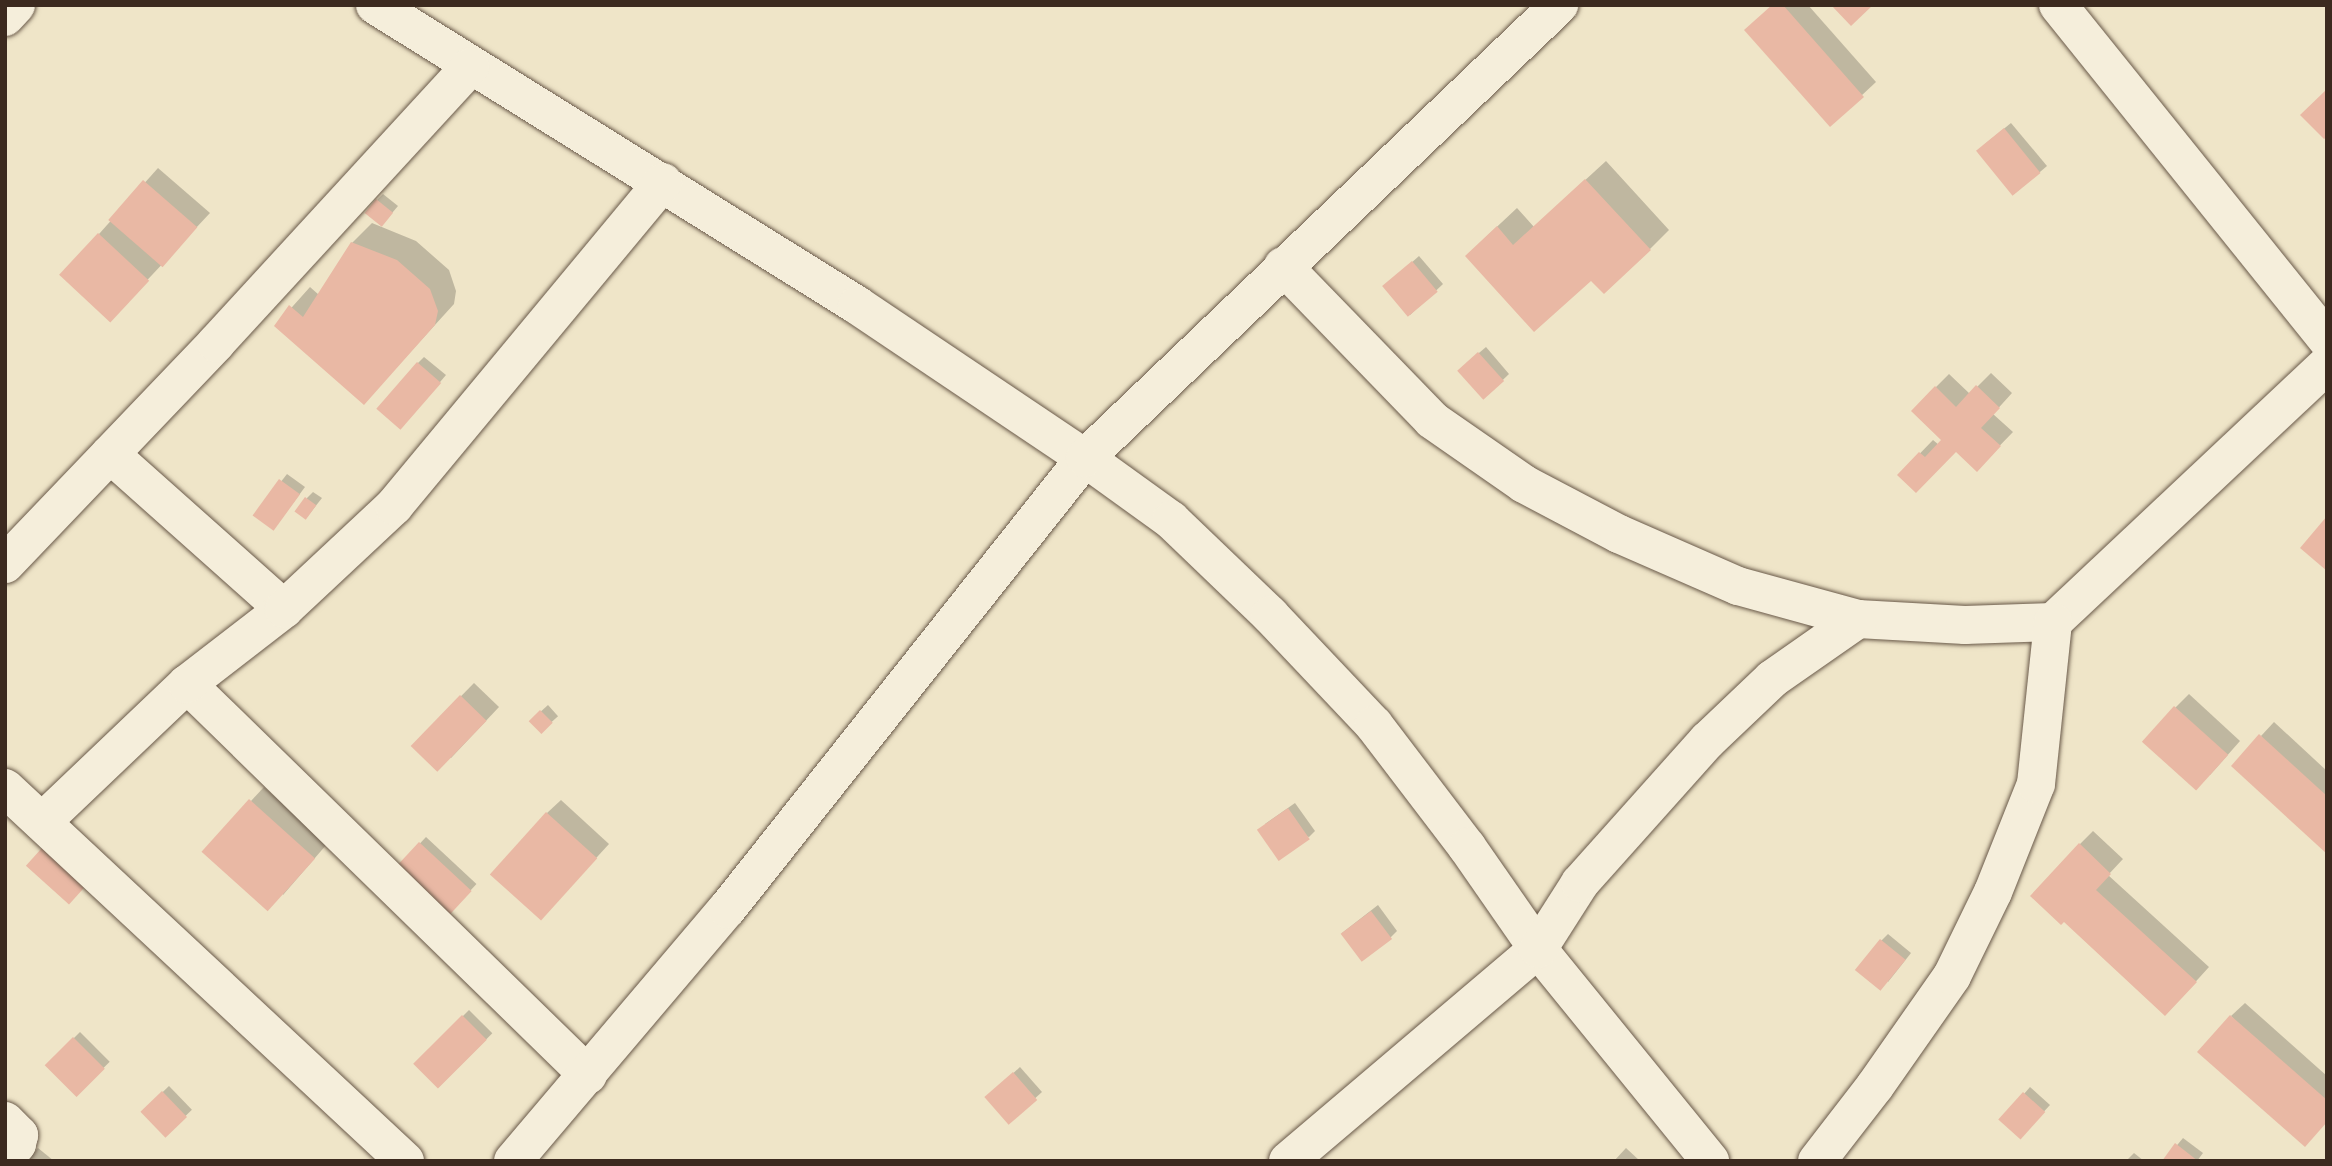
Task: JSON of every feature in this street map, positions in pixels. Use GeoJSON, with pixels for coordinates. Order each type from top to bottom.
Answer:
{"type":"FeatureCollection","features":[{"type":"Feature","properties":{"kind":"street"},"geometry":{"type":"LineString","coordinates":[[5,17],[16,5]]}},
{"type":"Feature","properties":{"kind":"street"},"geometry":{"type":"LineString","coordinates":[[375,5],[857,305],[1171,520],[1270,615],[1374,725],[1467,847],[1538,949],[1710,1161]]}},
{"type":"Feature","properties":{"kind":"street"},"geometry":{"type":"LineString","coordinates":[[513,1161],[727,909],[1084,458],[1559,5]]}},
{"type":"Feature","properties":{"kind":"street"},"geometry":{"type":"LineString","coordinates":[[2058,5],[2327,339]]}},
{"type":"Feature","properties":{"kind":"street"},"geometry":{"type":"LineString","coordinates":[[5,564],[470,66]]}},
{"type":"Feature","properties":{"kind":"street"},"geometry":{"type":"LineString","coordinates":[[42,822],[187,684],[284,609],[394,506],[663,182]]}},
{"type":"Feature","properties":{"kind":"street"},"geometry":{"type":"LineString","coordinates":[[1283,266],[1432,419],[1524,484],[1619,534],[1738,586],[1857,619],[1965,625],[2053,622]]}},
{"type":"Feature","properties":{"kind":"street"},"geometry":{"type":"LineString","coordinates":[[1817,1161],[1875,1086],[1952,976],[1993,892],[2036,784],[2053,622],[2327,365]]}},
{"type":"Feature","properties":{"kind":"street"},"geometry":{"type":"LineString","coordinates":[[110,454],[284,609]]}},
{"type":"Feature","properties":{"kind":"street"},"geometry":{"type":"LineString","coordinates":[[1288,1161],[1538,949],[1580,883],[1707,741],[1772,680],[1857,619]]}},
{"type":"Feature","properties":{"kind":"street"},"geometry":{"type":"LineString","coordinates":[[187,684],[588,1075]]}},
{"type":"Feature","properties":{"kind":"street"},"geometry":{"type":"LineString","coordinates":[[5,788],[405,1161]]}},
{"type":"Feature","properties":{"kind":"street"},"geometry":{"type":"LineString","coordinates":[[5,1121],[19,1135],[18,1143],[5,1158]]}},
{"type":"Feature","properties":{"kind":"building"},"geometry":{"type":"Polygon","coordinates":[[[1772,5],[1783,5],[1864,97],[1830,127],[1744,30],[1772,5]]]}},
{"type":"Feature","properties":{"kind":"building"},"geometry":{"type":"Polygon","coordinates":[[[1831,5],[1873,5],[1851,26],[1831,5]]]}},
{"type":"Feature","properties":{"kind":"building"},"geometry":{"type":"Polygon","coordinates":[[[2327,89],[2327,137],[2324,139],[2300,115],[2327,89]]]}},
{"type":"Feature","properties":{"kind":"building"},"geometry":{"type":"Polygon","coordinates":[[[2004,128],[2041,173],[2013,196],[1976,151],[2004,128]]]}},
{"type":"Feature","properties":{"kind":"building"},"geometry":{"type":"Polygon","coordinates":[[[1585,179],[1651,250],[1604,294],[1591,281],[1534,332],[1465,256],[1497,226],[1513,245],[1585,179]]]}},
{"type":"Feature","properties":{"kind":"building"},"geometry":{"type":"Polygon","coordinates":[[[143,180],[197,227],[163,267],[108,220],[143,180]]]}},
{"type":"Feature","properties":{"kind":"building"},"geometry":{"type":"Polygon","coordinates":[[[376,199],[393,213],[382,227],[365,213],[376,199]]]}},
{"type":"Feature","properties":{"kind":"building"},"geometry":{"type":"Polygon","coordinates":[[[98,233],[149,281],[110,322],[59,275],[98,233]]]}},
{"type":"Feature","properties":{"kind":"building"},"geometry":{"type":"Polygon","coordinates":[[[351,242],[397,260],[430,289],[438,311],[435,325],[364,405],[274,326],[289,305],[303,317],[351,242]]]}},
{"type":"Feature","properties":{"kind":"building"},"geometry":{"type":"Polygon","coordinates":[[[1412,261],[1438,292],[1408,317],[1382,286],[1412,261]]]}},
{"type":"Feature","properties":{"kind":"building"},"geometry":{"type":"Polygon","coordinates":[[[1478,352],[1504,381],[1483,400],[1457,371],[1478,352]]]}},
{"type":"Feature","properties":{"kind":"building"},"geometry":{"type":"Polygon","coordinates":[[[417,362],[441,383],[400,430],[376,409],[417,362]]]}},
{"type":"Feature","properties":{"kind":"building"},"geometry":{"type":"Polygon","coordinates":[[[1976,385],[2000,408],[1981,428],[2001,446],[1977,472],[1956,452],[1916,493],[1897,475],[1919,452],[1925,457],[1941,440],[1911,411],[1935,386],[1956,407],[1976,385]]]}},
{"type":"Feature","properties":{"kind":"building"},"geometry":{"type":"Polygon","coordinates":[[[279,479],[300,494],[274,531],[253,515],[279,479]]]}},
{"type":"Feature","properties":{"kind":"building"},"geometry":{"type":"Polygon","coordinates":[[[305,497],[316,505],[306,520],[294,512],[305,497]]]}},
{"type":"Feature","properties":{"kind":"building"},"geometry":{"type":"Polygon","coordinates":[[[2327,516],[2327,571],[2300,548],[2327,516]]]}},
{"type":"Feature","properties":{"kind":"building"},"geometry":{"type":"Polygon","coordinates":[[[460,695],[487,721],[437,772],[411,746],[460,695]]]}},
{"type":"Feature","properties":{"kind":"building"},"geometry":{"type":"Polygon","coordinates":[[[2174,706],[2228,755],[2196,791],[2142,742],[2174,706]]]}},
{"type":"Feature","properties":{"kind":"building"},"geometry":{"type":"Polygon","coordinates":[[[540,710],[553,723],[541,734],[529,721],[540,710]]]}},
{"type":"Feature","properties":{"kind":"building"},"geometry":{"type":"Polygon","coordinates":[[[2259,734],[2327,796],[2327,854],[2231,766],[2259,734]]]}},
{"type":"Feature","properties":{"kind":"building"},"geometry":{"type":"Polygon","coordinates":[[[249,799],[315,859],[268,911],[201,852],[249,799]]]}},
{"type":"Feature","properties":{"kind":"building"},"geometry":{"type":"Polygon","coordinates":[[[1288,808],[1310,839],[1279,861],[1257,830],[1288,808]]]}},
{"type":"Feature","properties":{"kind":"building"},"geometry":{"type":"Polygon","coordinates":[[[546,812],[597,858],[541,921],[490,874],[546,812]]]}},
{"type":"Feature","properties":{"kind":"building"},"geometry":{"type":"Polygon","coordinates":[[[50,839],[93,878],[69,905],[26,866],[50,839]]]}},
{"type":"Feature","properties":{"kind":"building"},"geometry":{"type":"Polygon","coordinates":[[[419,842],[472,891],[449,915],[396,866],[419,842]]]}},
{"type":"Feature","properties":{"kind":"building"},"geometry":{"type":"Polygon","coordinates":[[[2079,843],[2111,874],[2096,890],[2197,982],[2165,1016],[2064,922],[2061,925],[2030,896],[2079,843]]]}},
{"type":"Feature","properties":{"kind":"building"},"geometry":{"type":"Polygon","coordinates":[[[1371,911],[1392,939],[1362,962],[1341,934],[1371,911]]]}},
{"type":"Feature","properties":{"kind":"building"},"geometry":{"type":"Polygon","coordinates":[[[1880,939],[1906,960],[1880,991],[1855,970],[1880,939]]]}},
{"type":"Feature","properties":{"kind":"building"},"geometry":{"type":"Polygon","coordinates":[[[462,1015],[487,1040],[438,1089],[413,1064],[462,1015]]]}},
{"type":"Feature","properties":{"kind":"building"},"geometry":{"type":"Polygon","coordinates":[[[2230,1015],[2327,1100],[2327,1122],[2305,1147],[2197,1052],[2230,1015]]]}},
{"type":"Feature","properties":{"kind":"building"},"geometry":{"type":"Polygon","coordinates":[[[73,1037],[105,1069],[77,1097],[45,1065],[73,1037]]]}},
{"type":"Feature","properties":{"kind":"building"},"geometry":{"type":"Polygon","coordinates":[[[1013,1072],[1037,1100],[1009,1125],[984,1097],[1013,1072]]]}},
{"type":"Feature","properties":{"kind":"building"},"geometry":{"type":"Polygon","coordinates":[[[162,1091],[187,1117],[165,1138],[140,1112],[162,1091]]]}},
{"type":"Feature","properties":{"kind":"building"},"geometry":{"type":"Polygon","coordinates":[[[2023,1092],[2045,1112],[2021,1140],[1998,1119],[2023,1092]]]}},
{"type":"Feature","properties":{"kind":"building"},"geometry":{"type":"Polygon","coordinates":[[[2175,1143],[2198,1161],[2162,1161],[2175,1143]]]}}]}
